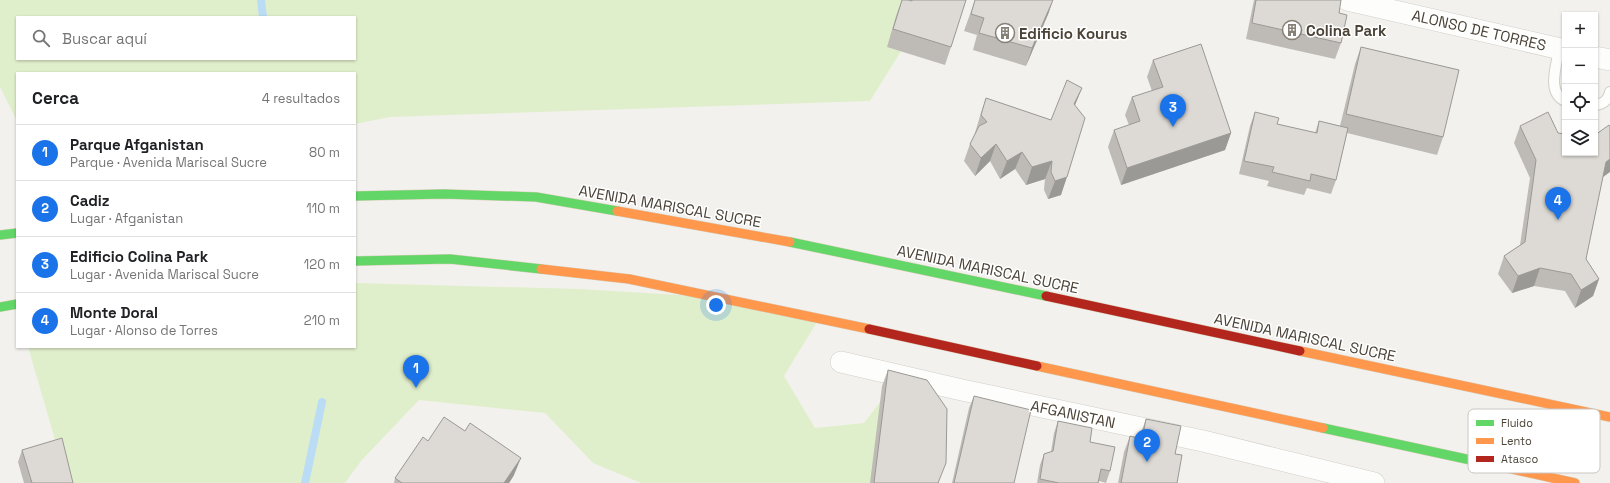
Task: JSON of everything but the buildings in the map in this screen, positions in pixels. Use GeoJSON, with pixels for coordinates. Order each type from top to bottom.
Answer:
{"type":"FeatureCollection","features":[{"type":"Feature","properties":{"kind":"main road","name":"AVENIDA MARISCAL SUCRE"},"geometry":{"type":"LineString","coordinates":[[356,196],[444,194],[536,197],[802,244],[1573,409]]}},
{"type":"Feature","properties":{"kind":"main road"},"geometry":{"type":"LineString","coordinates":[[0,235],[16,233]]}},
{"type":"Feature","properties":{"kind":"main road"},"geometry":{"type":"LineString","coordinates":[[356,261],[450,259],[629,279],[1468,460]]}},
{"type":"Feature","properties":{"kind":"main road"},"geometry":{"type":"LineString","coordinates":[[0,307],[16,304]]}},
{"type":"Feature","properties":{"kind":"main road","name":"AVENIDA MARISCAL SUCRE"},"geometry":{"type":"LineString","coordinates":[[1600,415],[1610,417]]}},
{"type":"Feature","properties":{"kind":"main road"},"geometry":{"type":"LineString","coordinates":[[1529,473],[1575,483]]}},
{"type":"Feature","properties":{"kind":"street","name":"ALONSO DE TORRES"},"geometry":{"type":"LineString","coordinates":[[1346,0],[1562,50]]}},
{"type":"Feature","properties":{"kind":"street"},"geometry":{"type":"LineString","coordinates":[[1598,58],[1610,60]]}},
{"type":"Feature","properties":{"kind":"street","name":"AFGANISTAN"},"geometry":{"type":"LineString","coordinates":[[841,362],[962,390],[1203,442],[1374,483]]}},
{"type":"Feature","properties":{"kind":"lane"},"geometry":{"type":"LineString","coordinates":[[1562,50],[1553,85],[1557,95],[1562,99]]}},
{"type":"Feature","properties":{"kind":"lane"},"geometry":{"type":"LineString","coordinates":[[1598,104],[1603,103],[1609,98],[1610,92]]}},
{"type":"Feature","properties":{"kind":"green space"},"geometry":{"type":"Polygon","coordinates":[[[0,0],[933,0],[870,101],[390,117],[356,124],[356,72],[16,72],[16,119],[0,87],[0,0]]]}},
{"type":"Feature","properties":{"kind":"green space"},"geometry":{"type":"Polygon","coordinates":[[[356,283],[580,289],[728,298],[817,322],[784,376],[815,428],[864,423],[880,402],[873,483],[641,483],[593,463],[545,413],[419,400],[361,461],[345,483],[66,483],[28,348],[356,348],[356,283]]]}},
{"type":"Feature","properties":{"kind":"waterway"},"geometry":{"type":"LineString","coordinates":[[261,0],[263,16]]}},
{"type":"Feature","properties":{"kind":"waterway"},"geometry":{"type":"LineString","coordinates":[[305,483],[322,402]]}},
{"type":"Feature","properties":{"kind":"traffic: fast"},"geometry":{"type":"LineString","coordinates":[[356,196],[444,194],[536,197],[617,211]]}},
{"type":"Feature","properties":{"kind":"traffic: fast"},"geometry":{"type":"LineString","coordinates":[[0,235],[16,233]]}},
{"type":"Feature","properties":{"kind":"traffic: fast"},"geometry":{"type":"LineString","coordinates":[[790,242],[1046,296]]}},
{"type":"Feature","properties":{"kind":"traffic: fast"},"geometry":{"type":"LineString","coordinates":[[356,261],[450,259],[541,269]]}},
{"type":"Feature","properties":{"kind":"traffic: fast"},"geometry":{"type":"LineString","coordinates":[[0,307],[16,304]]}},
{"type":"Feature","properties":{"kind":"traffic: fast"},"geometry":{"type":"LineString","coordinates":[[1323,428],[1468,459]]}},
{"type":"Feature","properties":{"kind":"traffic: slow"},"geometry":{"type":"LineString","coordinates":[[617,211],[790,242]]}},
{"type":"Feature","properties":{"kind":"traffic: slow"},"geometry":{"type":"LineString","coordinates":[[541,269],[629,279],[869,329]]}},
{"type":"Feature","properties":{"kind":"traffic: slow"},"geometry":{"type":"LineString","coordinates":[[1300,351],[1572,409]]}},
{"type":"Feature","properties":{"kind":"traffic: slow"},"geometry":{"type":"LineString","coordinates":[[1037,366],[1323,428]]}},
{"type":"Feature","properties":{"kind":"traffic: slow"},"geometry":{"type":"LineString","coordinates":[[1600,415],[1610,417]]}},
{"type":"Feature","properties":{"kind":"traffic: slow"},"geometry":{"type":"LineString","coordinates":[[1530,473],[1575,483]]}},
{"type":"Feature","properties":{"kind":"traffic: jam"},"geometry":{"type":"LineString","coordinates":[[1046,296],[1300,351]]}},
{"type":"Feature","properties":{"kind":"traffic: jam"},"geometry":{"type":"LineString","coordinates":[[869,329],[1037,366]]}},
{"type":"Feature","properties":{"kind":"place","name":"Colina Park"},"geometry":{"type":"Point","coordinates":[1292,30]}},
{"type":"Feature","properties":{"kind":"place","name":"Edificio Kourus"},"geometry":{"type":"Point","coordinates":[1005,33]}},
{"type":"Feature","properties":{"kind":"place","name":"Edificio Colina Park"},"geometry":{"type":"Point","coordinates":[1173,127]}},
{"type":"Feature","properties":{"kind":"place","name":"Monte Doral"},"geometry":{"type":"Point","coordinates":[1558,220]}},
{"type":"Feature","properties":{"kind":"place","name":"Parque Afganistan"},"geometry":{"type":"Point","coordinates":[416,388]}},
{"type":"Feature","properties":{"kind":"place","name":"Cadiz"},"geometry":{"type":"Point","coordinates":[1147,462]}}]}
